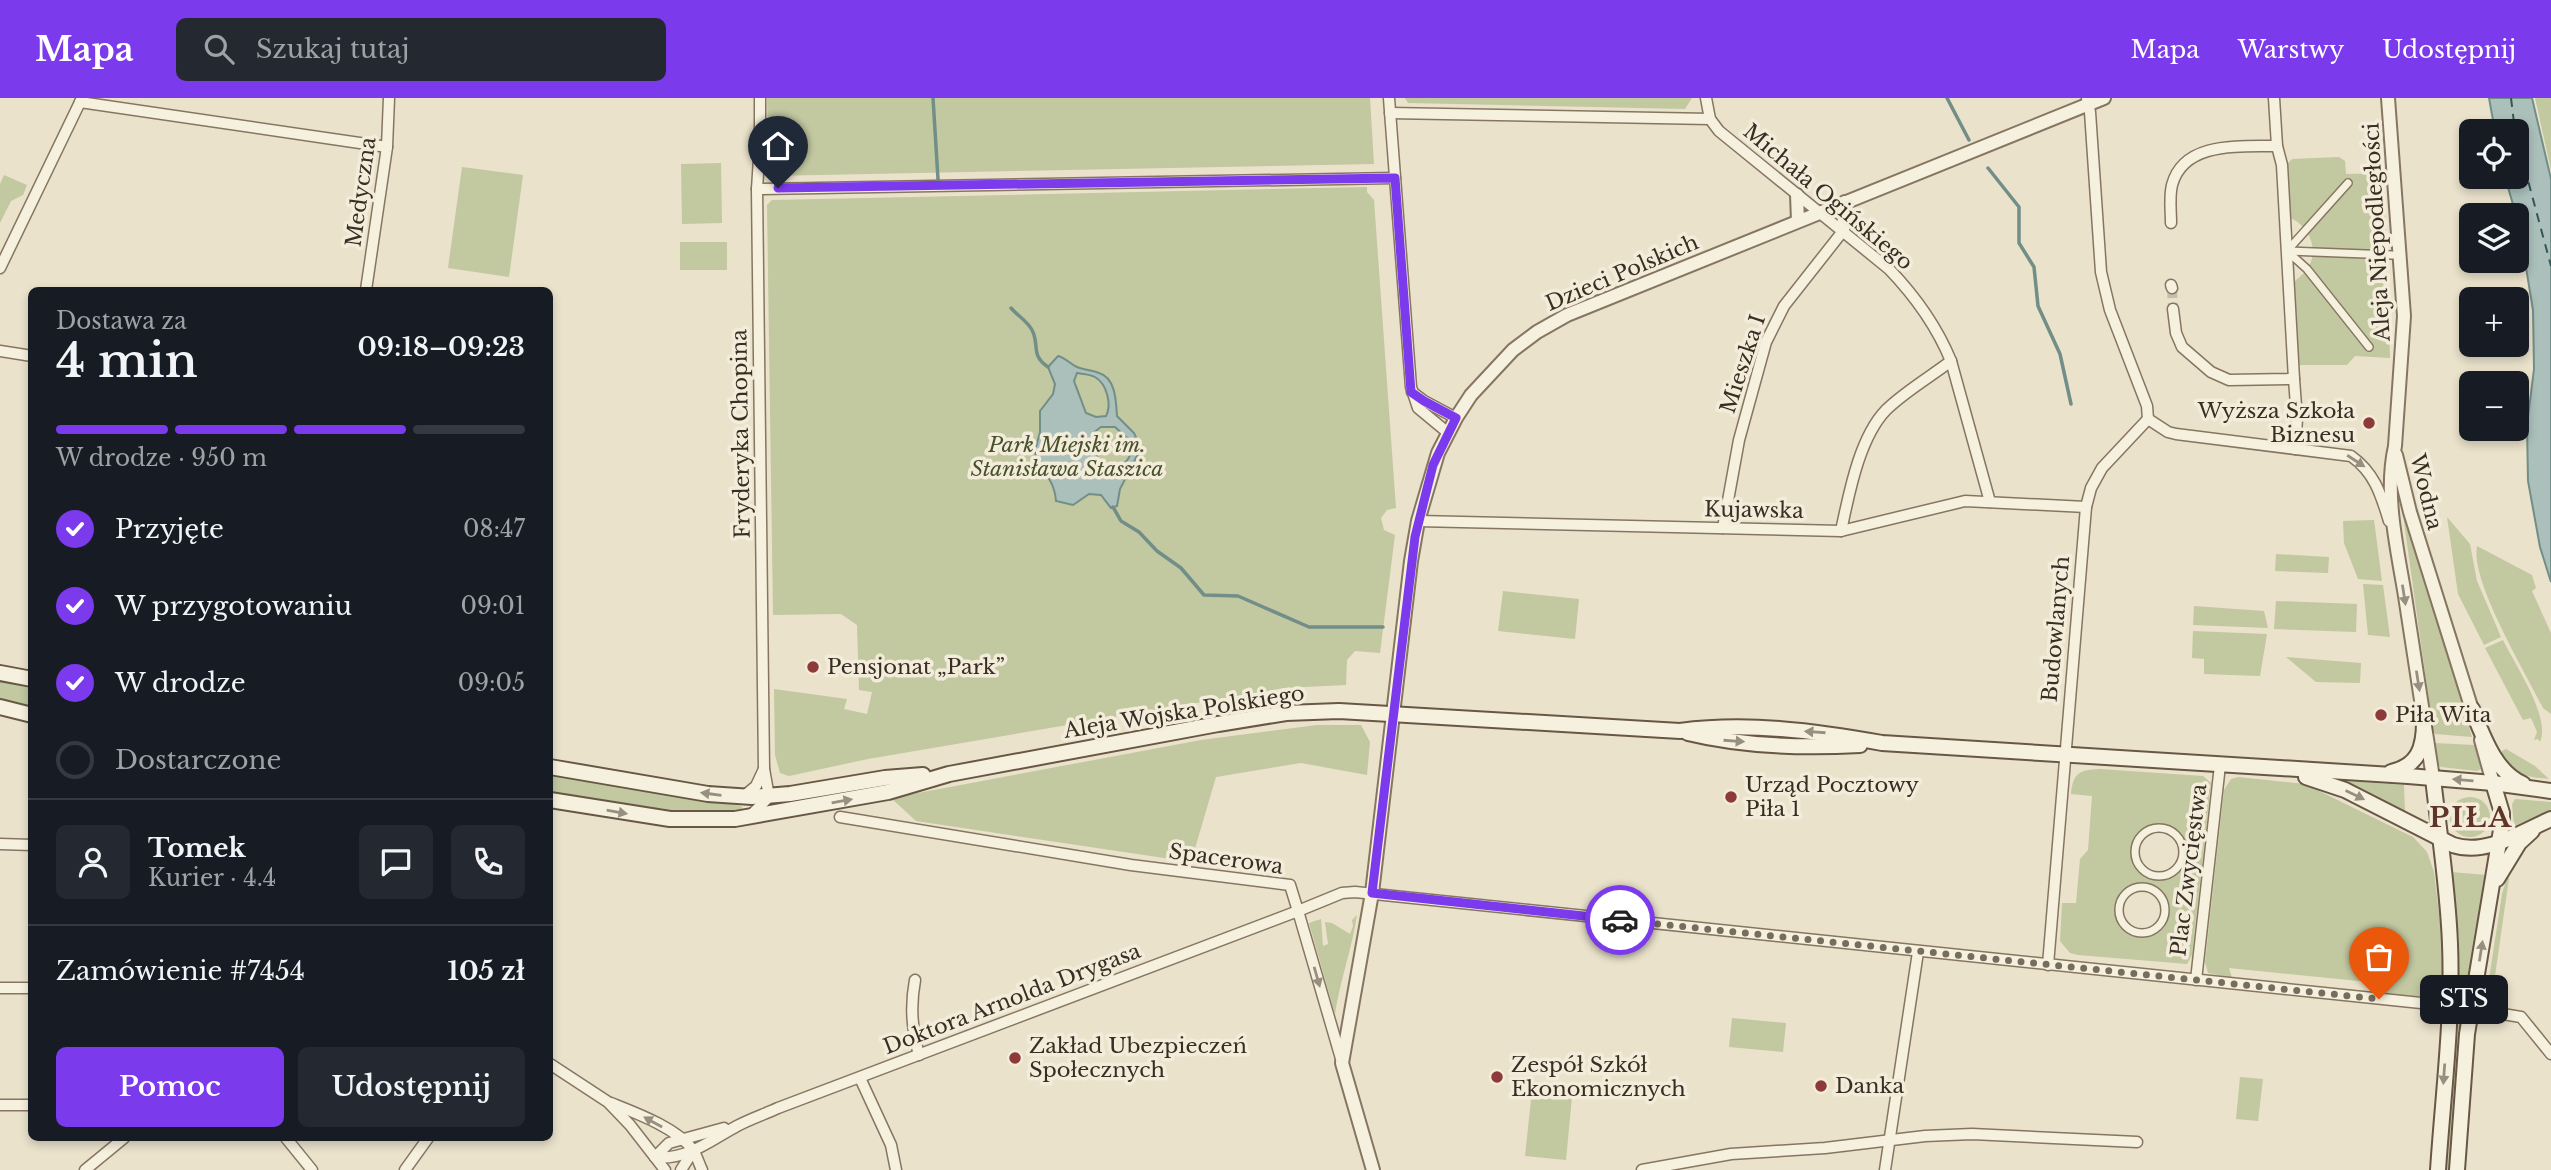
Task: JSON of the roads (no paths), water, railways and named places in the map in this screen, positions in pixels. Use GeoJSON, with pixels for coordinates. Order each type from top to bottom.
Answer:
{"type":"FeatureCollection","features":[{"type":"Feature","properties":{"kind":"main road"},"geometry":{"type":"LineString","coordinates":[[0,673],[28,678]]}},
{"type":"Feature","properties":{"kind":"main road"},"geometry":{"type":"LineString","coordinates":[[0,706],[28,714]]}},
{"type":"Feature","properties":{"kind":"main road"},"geometry":{"type":"LineString","coordinates":[[2472,709],[2503,771],[2514,780],[2546,791]]}},
{"type":"Feature","properties":{"kind":"main road","name":"Aleja Wojska Polskiego"},"geometry":{"type":"LineString","coordinates":[[553,800],[681,820],[748,817],[888,792],[949,774],[1286,713],[1339,711],[1680,731],[1714,739],[1830,747],[1882,743],[2220,765]]}},
{"type":"Feature","properties":{"kind":"main road"},"geometry":{"type":"LineString","coordinates":[[2379,774],[2400,770],[2413,762],[2421,748],[2424,722]]}},
{"type":"Feature","properties":{"kind":"main road"},"geometry":{"type":"LineString","coordinates":[[2220,765],[2433,778],[2546,791]]}},
{"type":"Feature","properties":{"kind":"main road","name":"Aleja Wojska Polskiego"},"geometry":{"type":"LineString","coordinates":[[553,768],[708,794],[741,797],[769,797],[885,778],[949,774]]}},
{"type":"Feature","properties":{"kind":"main road"},"geometry":{"type":"LineString","coordinates":[[2281,769],[2345,790],[2467,849],[2481,848],[2498,842],[2550,819]]}},
{"type":"Feature","properties":{"kind":"main road"},"geometry":{"type":"LineString","coordinates":[[2433,778],[2450,946],[2450,1006],[2438,1170]]}},
{"type":"Feature","properties":{"kind":"main road"},"geometry":{"type":"LineString","coordinates":[[2457,1170],[2464,1071],[2502,813],[2494,783]]}},
{"type":"Feature","properties":{"kind":"main road"},"geometry":{"type":"LineString","coordinates":[[2399,817],[2432,848],[2442,868],[2446,890]]}},
{"type":"Feature","properties":{"kind":"main road"},"geometry":{"type":"LineString","coordinates":[[2491,894],[2500,871],[2519,843],[2550,819]]}},
{"type":"Feature","properties":{"kind":"street","name":"Medyczna"},"geometry":{"type":"LineString","coordinates":[[366,287],[387,147],[389,98]]}},
{"type":"Feature","properties":{"kind":"street","name":"Fryderyka Chopina"},"geometry":{"type":"LineString","coordinates":[[760,98],[757,189],[764,769],[769,797]]}},
{"type":"Feature","properties":{"kind":"street"},"geometry":{"type":"LineString","coordinates":[[1389,98],[1411,392],[1421,411],[1447,432]]}},
{"type":"Feature","properties":{"kind":"street"},"geometry":{"type":"LineString","coordinates":[[1391,113],[1710,119],[1706,98]]}},
{"type":"Feature","properties":{"kind":"street","name":"Dzieci Polskich"},"geometry":{"type":"LineString","coordinates":[[1342,1063],[1372,893],[1392,713],[1418,521],[1429,479],[1447,432],[1478,385],[1525,341],[1550,324],[1604,299],[2088,101],[2104,98]]}},
{"type":"Feature","properties":{"kind":"street"},"geometry":{"type":"LineString","coordinates":[[2274,98],[2277,146],[2282,165],[2297,419],[2295,449]]}},
{"type":"Feature","properties":{"kind":"street","name":"Aleja Niepodległości"},"geometry":{"type":"LineString","coordinates":[[2388,98],[2404,305],[2395,448]]}},
{"type":"Feature","properties":{"kind":"street"},"geometry":{"type":"LineString","coordinates":[[0,268],[81,100],[387,147]]}},
{"type":"Feature","properties":{"kind":"street"},"geometry":{"type":"LineString","coordinates":[[2088,101],[2101,272],[2110,310],[2147,406],[2148,419],[2176,434],[2342,453],[2370,471],[2380,490],[2397,548]]}},
{"type":"Feature","properties":{"kind":"street","name":"Michała Ogińskiego"},"geometry":{"type":"LineString","coordinates":[[1710,119],[1719,131],[1889,269],[1907,289],[1943,343],[1951,361],[1990,502]]}},
{"type":"Feature","properties":{"kind":"street"},"geometry":{"type":"LineString","coordinates":[[2171,223],[2172,184],[2182,167],[2197,155],[2228,147],[2277,146]]}},
{"type":"Feature","properties":{"kind":"street"},"geometry":{"type":"LineString","coordinates":[[757,189],[1395,178]]}},
{"type":"Feature","properties":{"kind":"street"},"geometry":{"type":"LineString","coordinates":[[2287,251],[2348,183]]}},
{"type":"Feature","properties":{"kind":"street"},"geometry":{"type":"LineString","coordinates":[[1797,195],[1798,221]]}},
{"type":"Feature","properties":{"kind":"street"},"geometry":{"type":"LineString","coordinates":[[1843,231],[1845,202]]}},
{"type":"Feature","properties":{"kind":"street","name":"Mieszka I"},"geometry":{"type":"LineString","coordinates":[[1723,528],[1739,440],[1766,342],[1784,306],[1843,231]]}},
{"type":"Feature","properties":{"kind":"street"},"geometry":{"type":"LineString","coordinates":[[2287,251],[2392,255]]}},
{"type":"Feature","properties":{"kind":"street"},"geometry":{"type":"LineString","coordinates":[[2287,251],[2307,270],[2369,347]]}},
{"type":"Feature","properties":{"kind":"street"},"geometry":{"type":"LineString","coordinates":[[2173,309],[2175,328],[2182,347],[2211,372],[2229,380],[2294,379]]}},
{"type":"Feature","properties":{"kind":"street"},"geometry":{"type":"LineString","coordinates":[[0,351],[28,355]]}},
{"type":"Feature","properties":{"kind":"street"},"geometry":{"type":"LineString","coordinates":[[1840,531],[1865,445],[1877,420],[1887,409],[1951,361]]}},
{"type":"Feature","properties":{"kind":"street"},"geometry":{"type":"LineString","coordinates":[[1411,392],[1456,418]]}},
{"type":"Feature","properties":{"kind":"street","name":"Budowlanych"},"geometry":{"type":"LineString","coordinates":[[2066,755],[2085,507],[2102,468],[2148,419]]}},
{"type":"Feature","properties":{"kind":"street","name":"Wodna"},"geometry":{"type":"LineString","coordinates":[[2395,448],[2410,512],[2494,783]]}},
{"type":"Feature","properties":{"kind":"street","name":"Wodna"},"geometry":{"type":"LineString","coordinates":[[2395,448],[2391,463],[2393,514],[2433,778]]}},
{"type":"Feature","properties":{"kind":"street","name":"Kujawska"},"geometry":{"type":"LineString","coordinates":[[1418,521],[1840,531],[1965,501],[2085,507]]}},
{"type":"Feature","properties":{"kind":"street"},"geometry":{"type":"LineString","coordinates":[[2393,514],[2396,504],[2400,502],[2404,503],[2410,512]]}},
{"type":"Feature","properties":{"kind":"street"},"geometry":{"type":"LineString","coordinates":[[1373,1170],[1298,911],[1342,893],[1372,893],[2049,965],[2066,755]]}},
{"type":"Feature","properties":{"kind":"street","name":"Plac Zwycięstwa"},"geometry":{"type":"LineString","coordinates":[[2196,980],[2220,765]]}},
{"type":"Feature","properties":{"kind":"street"},"geometry":{"type":"LineString","coordinates":[[741,797],[756,786],[764,769]]}},
{"type":"Feature","properties":{"kind":"street"},"geometry":{"type":"LineString","coordinates":[[748,817],[769,797]]}},
{"type":"Feature","properties":{"kind":"street","name":"Spacerowa"},"geometry":{"type":"LineString","coordinates":[[840,817],[1131,865],[1290,885],[1298,911]]}},
{"type":"Feature","properties":{"kind":"street"},"geometry":{"type":"LineString","coordinates":[[2162,828],[2178,837],[2183,853],[2175,870],[2158,876],[2143,869],[2136,852],[2137,843],[2142,836],[2149,830],[2162,828]]}},
{"type":"Feature","properties":{"kind":"street"},"geometry":{"type":"LineString","coordinates":[[0,844],[28,845]]}},
{"type":"Feature","properties":{"kind":"street"},"geometry":{"type":"LineString","coordinates":[[2135,888],[2152,889],[2160,895],[2164,903],[2163,919],[2151,931],[2132,930],[2122,919],[2121,902],[2126,894],[2135,888]]}},
{"type":"Feature","properties":{"kind":"street","name":"Doktora Arnolda Drygasa"},"geometry":{"type":"LineString","coordinates":[[681,1139],[741,1124],[1298,911]]}},
{"type":"Feature","properties":{"kind":"street"},"geometry":{"type":"LineString","coordinates":[[1885,1170],[1918,952]]}},
{"type":"Feature","properties":{"kind":"street","name":"Plac Zwycięstwa"},"geometry":{"type":"LineString","coordinates":[[2049,965],[2450,1006]]}},
{"type":"Feature","properties":{"kind":"street"},"geometry":{"type":"LineString","coordinates":[[915,980],[910,1006],[912,1033],[919,1055]]}},
{"type":"Feature","properties":{"kind":"street"},"geometry":{"type":"LineString","coordinates":[[0,988],[28,988]]}},
{"type":"Feature","properties":{"kind":"street"},"geometry":{"type":"LineString","coordinates":[[2472,1009],[2521,1017],[2551,1054]]}},
{"type":"Feature","properties":{"kind":"street"},"geometry":{"type":"LineString","coordinates":[[553,1067],[608,1102],[637,1113],[681,1139],[693,1150],[702,1170]]}},
{"type":"Feature","properties":{"kind":"street"},"geometry":{"type":"LineString","coordinates":[[860,1078],[891,1145],[896,1170]]}},
{"type":"Feature","properties":{"kind":"street"},"geometry":{"type":"LineString","coordinates":[[608,1102],[665,1170]]}},
{"type":"Feature","properties":{"kind":"street"},"geometry":{"type":"LineString","coordinates":[[0,1105],[28,1105]]}},
{"type":"Feature","properties":{"kind":"street","name":"Doktora Arnolda Drygasa"},"geometry":{"type":"LineString","coordinates":[[693,1150],[741,1124]]}},
{"type":"Feature","properties":{"kind":"street"},"geometry":{"type":"LineString","coordinates":[[1642,1170],[1731,1154],[1972,1134],[2137,1142]]}},
{"type":"Feature","properties":{"kind":"street"},"geometry":{"type":"LineString","coordinates":[[655,1157],[665,1145],[681,1139]]}},
{"type":"Feature","properties":{"kind":"street"},"geometry":{"type":"LineString","coordinates":[[85,1170],[120,1141]]}},
{"type":"Feature","properties":{"kind":"street"},"geometry":{"type":"LineString","coordinates":[[288,1141],[312,1170]]}},
{"type":"Feature","properties":{"kind":"street"},"geometry":{"type":"LineString","coordinates":[[405,1170],[426,1141]]}},
{"type":"Feature","properties":{"kind":"street"},"geometry":{"type":"LineString","coordinates":[[655,1157],[672,1157],[693,1150]]}},
{"type":"Feature","properties":{"kind":"street"},"geometry":{"type":"LineString","coordinates":[[681,1170],[693,1150]]}},
{"type":"Feature","properties":{"kind":"water"},"geometry":{"type":"Polygon","coordinates":[[[2489,98],[2532,98],[2551,179],[2551,582],[2540,547],[2528,481],[2527,441],[2534,369],[2533,310],[2527,273],[2529,203],[2513,203],[2508,189],[2529,189],[2529,119],[2493,119],[2489,98]]]}},
{"type":"Feature","properties":{"kind":"water"},"geometry":{"type":"Polygon","coordinates":[[[1058,356],[1077,367],[1105,376],[1112,385],[1117,416],[1134,433],[1141,448],[1120,489],[1117,506],[1111,508],[1101,495],[1089,494],[1073,505],[1056,501],[1051,482],[1037,467],[1035,451],[1040,432],[1040,411],[1053,394],[1055,384],[1048,367],[1058,356]],[[1077,373],[1074,381],[1086,413],[1096,417],[1106,416],[1108,401],[1103,384],[1093,376],[1077,373]],[[1101,427],[1093,433],[1093,441],[1102,467],[1109,472],[1125,463],[1132,447],[1115,427],[1101,427]]]}},
{"type":"Feature","properties":{"kind":"waterway"},"geometry":{"type":"LineString","coordinates":[[933,98],[938,179]]}},
{"type":"Feature","properties":{"kind":"waterway"},"geometry":{"type":"LineString","coordinates":[[1947,98],[1969,140]]}},
{"type":"Feature","properties":{"kind":"waterway"},"geometry":{"type":"LineString","coordinates":[[1988,168],[2019,207],[2019,243],[2034,267],[2038,306],[2060,354],[2071,404]]}},
{"type":"Feature","properties":{"kind":"waterway"},"geometry":{"type":"LineString","coordinates":[[1011,308],[1030,327],[1037,354],[1048,367]]}},
{"type":"Feature","properties":{"kind":"waterway"},"geometry":{"type":"LineString","coordinates":[[1113,507],[1121,521],[1139,532],[1157,551],[1181,568],[1204,595],[1238,596],[1309,627],[1383,627]]}},
{"type":"Feature","properties":{"kind":"tunnel"},"geometry":{"type":"LineString","coordinates":[[2172,288],[2173,309]]}},
{"type":"Feature","properties":{"kind":"place","name":"Wyższa Szkoła Biznesu"},"geometry":{"type":"Point","coordinates":[2369,423]}},
{"type":"Feature","properties":{"kind":"place","name":"Pensjonat „Park”"},"geometry":{"type":"Point","coordinates":[813,667]}},
{"type":"Feature","properties":{"kind":"place","name":"Piła Wita"},"geometry":{"type":"Point","coordinates":[2381,715]}},
{"type":"Feature","properties":{"kind":"place","name":"Urząd Pocztowy Piła 1"},"geometry":{"type":"Point","coordinates":[1731,797]}},
{"type":"Feature","properties":{"kind":"place","name":"STS"},"geometry":{"type":"Point","coordinates":[2379,999]}},
{"type":"Feature","properties":{"kind":"place","name":"Zakład Ubezpieczeń Społecznych"},"geometry":{"type":"Point","coordinates":[1015,1058]}},
{"type":"Feature","properties":{"kind":"place","name":"Zespół Szkół Ekonomicznych"},"geometry":{"type":"Point","coordinates":[1497,1077]}},
{"type":"Feature","properties":{"kind":"place","name":"Danka"},"geometry":{"type":"Point","coordinates":[1821,1086]}},
{"type":"Feature","properties":{"kind":"district","name":"PIŁA"},"geometry":{"type":"Point","coordinates":[2471,817]}},
{"type":"Feature","properties":{"kind":"park label","name":"Park Miejski im. Stanisława Staszica"},"geometry":{"type":"Point","coordinates":[1067,457]}}]}
